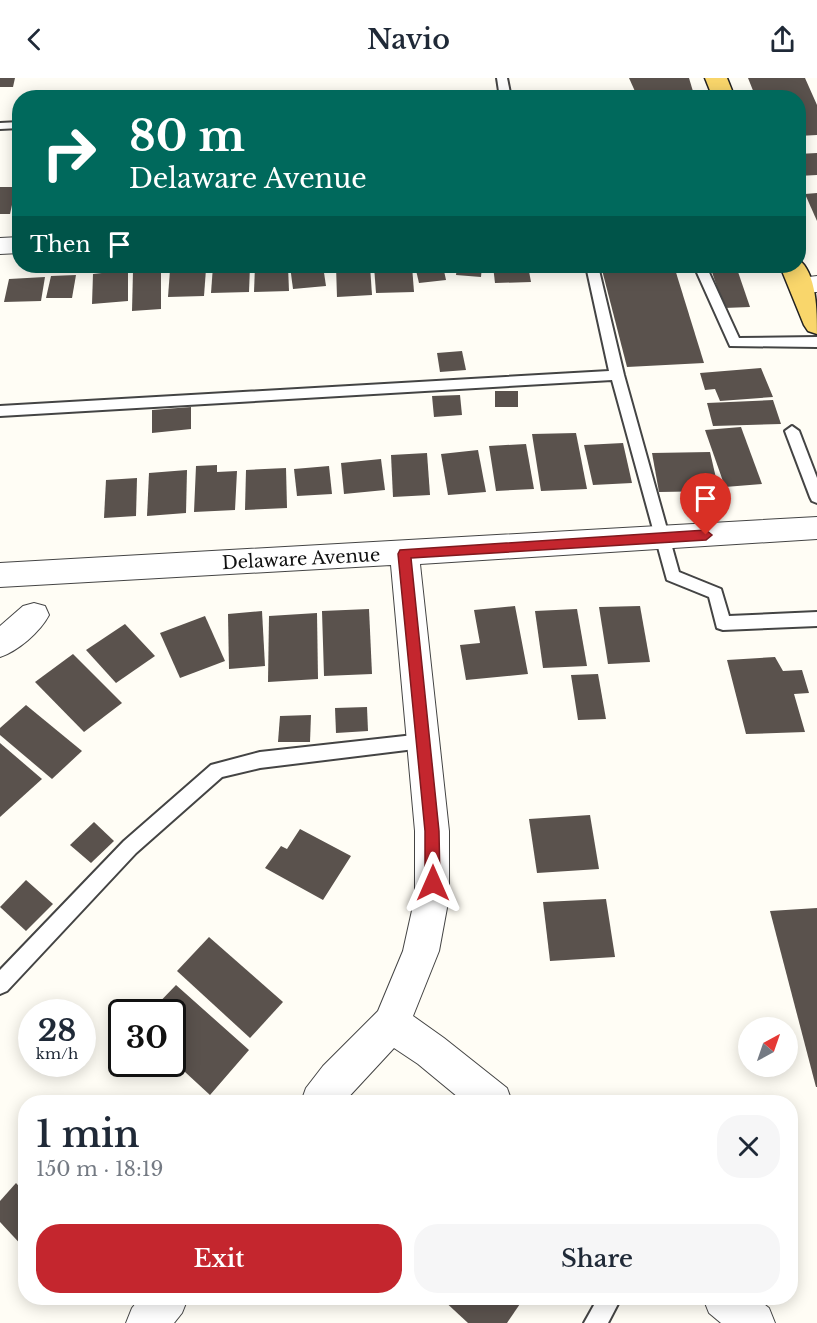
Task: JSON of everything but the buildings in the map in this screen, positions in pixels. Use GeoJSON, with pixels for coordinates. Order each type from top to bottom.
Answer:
{"type":"FeatureCollection","features":[{"type":"Feature","properties":{"kind":"main road"},"geometry":{"type":"LineString","coordinates":[[803,278],[817,325]]}},
{"type":"Feature","properties":{"kind":"street","name":"Delaware Avenue"},"geometry":{"type":"LineString","coordinates":[[0,574],[49,594],[405,554],[817,528]]}},
{"type":"Feature","properties":{"kind":"street"},"geometry":{"type":"LineString","coordinates":[[325,1095],[391,1024],[421,951],[432,897],[432,831],[405,554]]}},
{"type":"Feature","properties":{"kind":"street"},"geometry":{"type":"LineString","coordinates":[[0,644],[49,594]]}},
{"type":"Feature","properties":{"kind":"street"},"geometry":{"type":"LineString","coordinates":[[391,1024],[431,1051],[484,1095]]}},
{"type":"Feature","properties":{"kind":"street"},"geometry":{"type":"LineString","coordinates":[[147,1323],[161,1305]]}},
{"type":"Feature","properties":{"kind":"street"},"geometry":{"type":"LineString","coordinates":[[732,1305],[754,1323]]}},
{"type":"Feature","properties":{"kind":"lane"},"geometry":{"type":"LineString","coordinates":[[594,273],[617,375],[672,576],[716,593],[723,623],[817,619]]}},
{"type":"Feature","properties":{"kind":"lane"},"geometry":{"type":"LineString","coordinates":[[703,273],[735,343],[817,342]]}},
{"type":"Feature","properties":{"kind":"lane"},"geometry":{"type":"LineString","coordinates":[[0,411],[617,375]]}},
{"type":"Feature","properties":{"kind":"lane"},"geometry":{"type":"LineString","coordinates":[[792,431],[817,496]]}},
{"type":"Feature","properties":{"kind":"lane"},"geometry":{"type":"LineString","coordinates":[[0,984],[130,848],[217,770],[260,760],[423,741]]}},
{"type":"Feature","properties":{"kind":"lane"},"geometry":{"type":"LineString","coordinates":[[595,1323],[606,1305]]}},
{"type":"Feature","properties":{"kind":"route"},"geometry":{"type":"LineString","coordinates":[[433,883],[432,831],[405,554],[706,535]]}}]}
